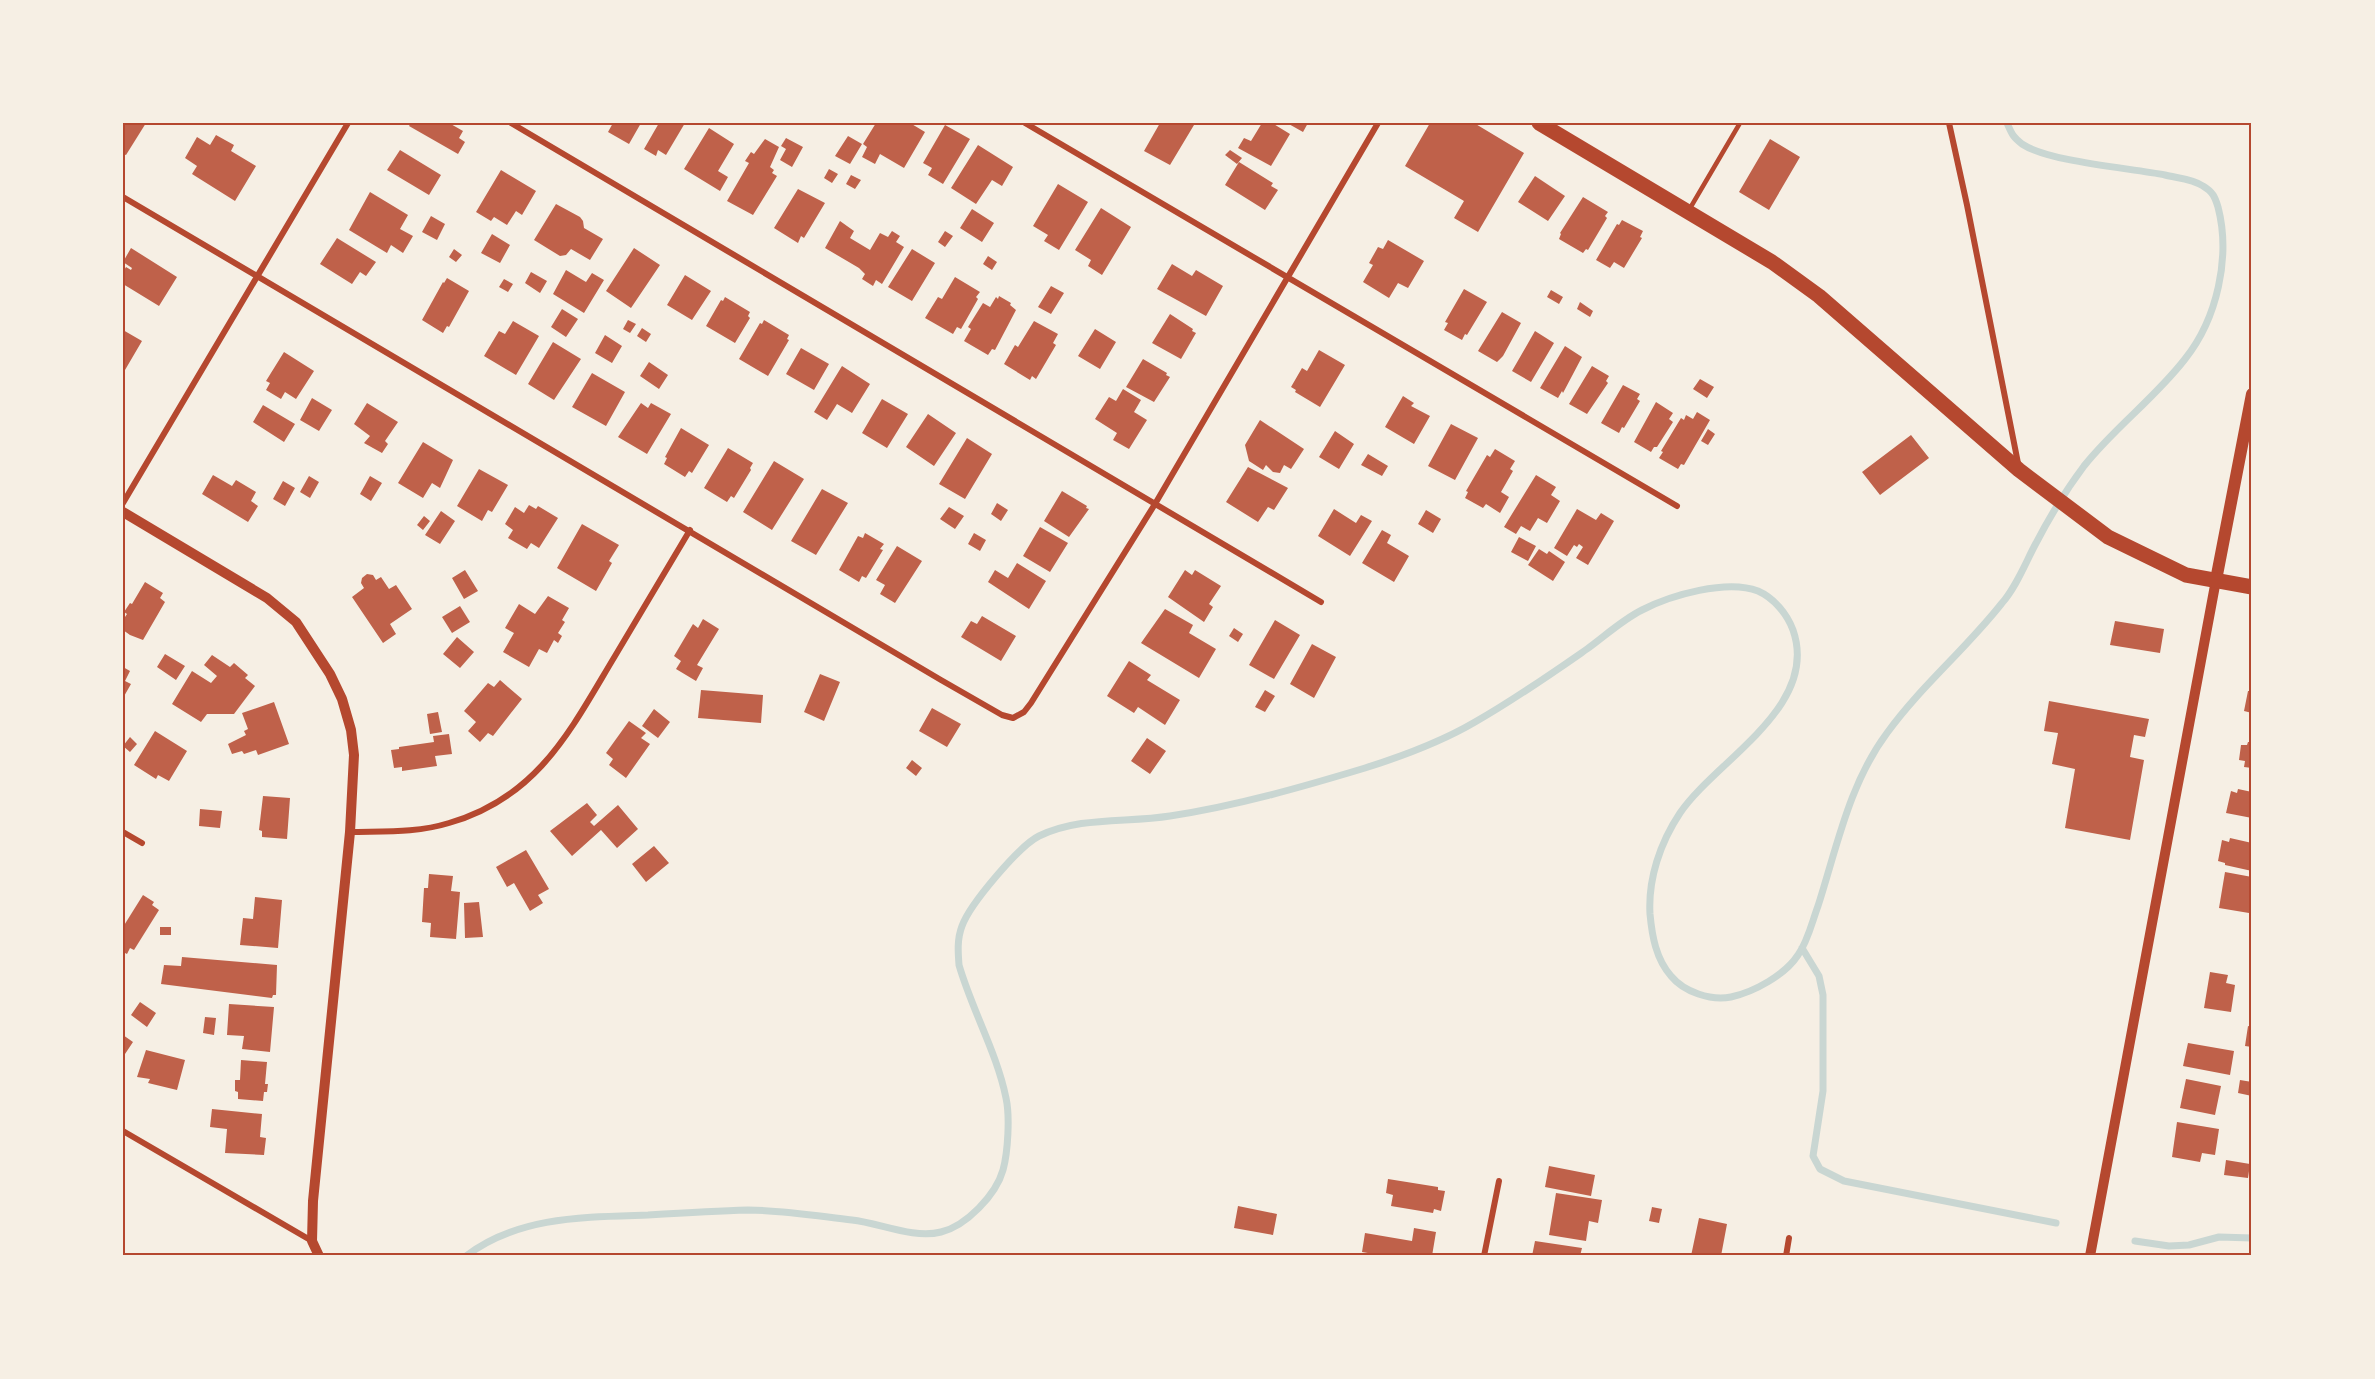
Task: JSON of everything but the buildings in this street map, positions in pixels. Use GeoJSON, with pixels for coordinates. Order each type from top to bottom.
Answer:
{"type":"FeatureCollection","features":[{"type":"Feature","properties":{"kind":"main road"},"geometry":{"type":"LineString","coordinates":[[1539,123],[1772,262],[1819,296],[2019,470],[2108,537],[2186,575],[2252,587]]}},
{"type":"Feature","properties":{"kind":"main road"},"geometry":{"type":"LineString","coordinates":[[2216,580],[2252,394]]}},
{"type":"Feature","properties":{"kind":"street"},"geometry":{"type":"LineString","coordinates":[[123,503],[348,123]]}},
{"type":"Feature","properties":{"kind":"street"},"geometry":{"type":"LineString","coordinates":[[511,123],[1321,602]]}},
{"type":"Feature","properties":{"kind":"street"},"geometry":{"type":"LineString","coordinates":[[1025,123],[1287,279],[1677,506]]}},
{"type":"Feature","properties":{"kind":"street"},"geometry":{"type":"LineString","coordinates":[[123,197],[1002,715],[1013,718],[1024,712],[1155,504],[1378,123]]}},
{"type":"Feature","properties":{"kind":"street"},"geometry":{"type":"LineString","coordinates":[[1949,123],[2019,470]]}},
{"type":"Feature","properties":{"kind":"street"},"geometry":{"type":"LineString","coordinates":[[123,512],[267,598],[296,622],[315,648],[338,691],[351,730],[354,755],[350,832],[315,1179],[312,1240],[319,1256]]}},
{"type":"Feature","properties":{"kind":"street"},"geometry":{"type":"LineString","coordinates":[[350,832],[418,830],[450,823],[481,811],[509,795],[530,779],[565,739],[690,530]]}},
{"type":"Feature","properties":{"kind":"street"},"geometry":{"type":"LineString","coordinates":[[2090,1256],[2216,580]]}},
{"type":"Feature","properties":{"kind":"street"},"geometry":{"type":"LineString","coordinates":[[123,832],[141,843]]}},
{"type":"Feature","properties":{"kind":"street"},"geometry":{"type":"LineString","coordinates":[[123,1131],[312,1240]]}},
{"type":"Feature","properties":{"kind":"street"},"geometry":{"type":"LineString","coordinates":[[1484,1256],[1499,1181]]}},
{"type":"Feature","properties":{"kind":"street"},"geometry":{"type":"LineString","coordinates":[[1786,1256],[1789,1238]]}},
{"type":"Feature","properties":{"kind":"lane"},"geometry":{"type":"LineString","coordinates":[[1688,212],[1740,123]]}},
{"type":"Feature","properties":{"kind":"waterway"},"geometry":{"type":"LineString","coordinates":[[466,1256],[508,1233],[530,1226],[577,1218],[761,1210],[852,1220],[919,1234],[951,1229],[979,1208],[994,1189],[1003,1170],[1008,1134],[1008,1114],[1002,1081],[959,965],[959,936],[967,916],[985,890],[1030,842],[1039,836],[1071,825],[1170,816],[1244,801],[1341,775],[1408,753],[1449,736],[1504,705],[1635,614],[1654,604],[1699,590],[1745,588],[1758,591],[1769,598],[1784,612],[1793,630],[1797,658],[1792,684],[1779,708],[1696,793],[1673,825],[1661,849],[1653,875],[1650,914],[1654,939],[1658,955],[1671,976],[1683,987],[1698,994],[1715,998],[1731,997],[1759,987],[1777,976],[1798,955],[1810,931],[1853,795],[1863,773],[1887,733],[1914,699],[1974,636],[2007,597],[2052,514],[2084,466],[2185,359],[2196,343],[2213,307],[2222,267],[2222,226],[2216,200],[2206,188],[2185,179],[2090,164],[2034,150],[2016,139],[2007,123]]}},
{"type":"Feature","properties":{"kind":"waterway"},"geometry":{"type":"LineString","coordinates":[[1802,948],[1819,976],[1823,995],[1823,1091],[1813,1156],[1820,1169],[1844,1181],[2056,1223]]}},
{"type":"Feature","properties":{"kind":"waterway"},"geometry":{"type":"LineString","coordinates":[[2135,1241],[2169,1246],[2189,1245],[2219,1237],[2252,1238]]}}]}
